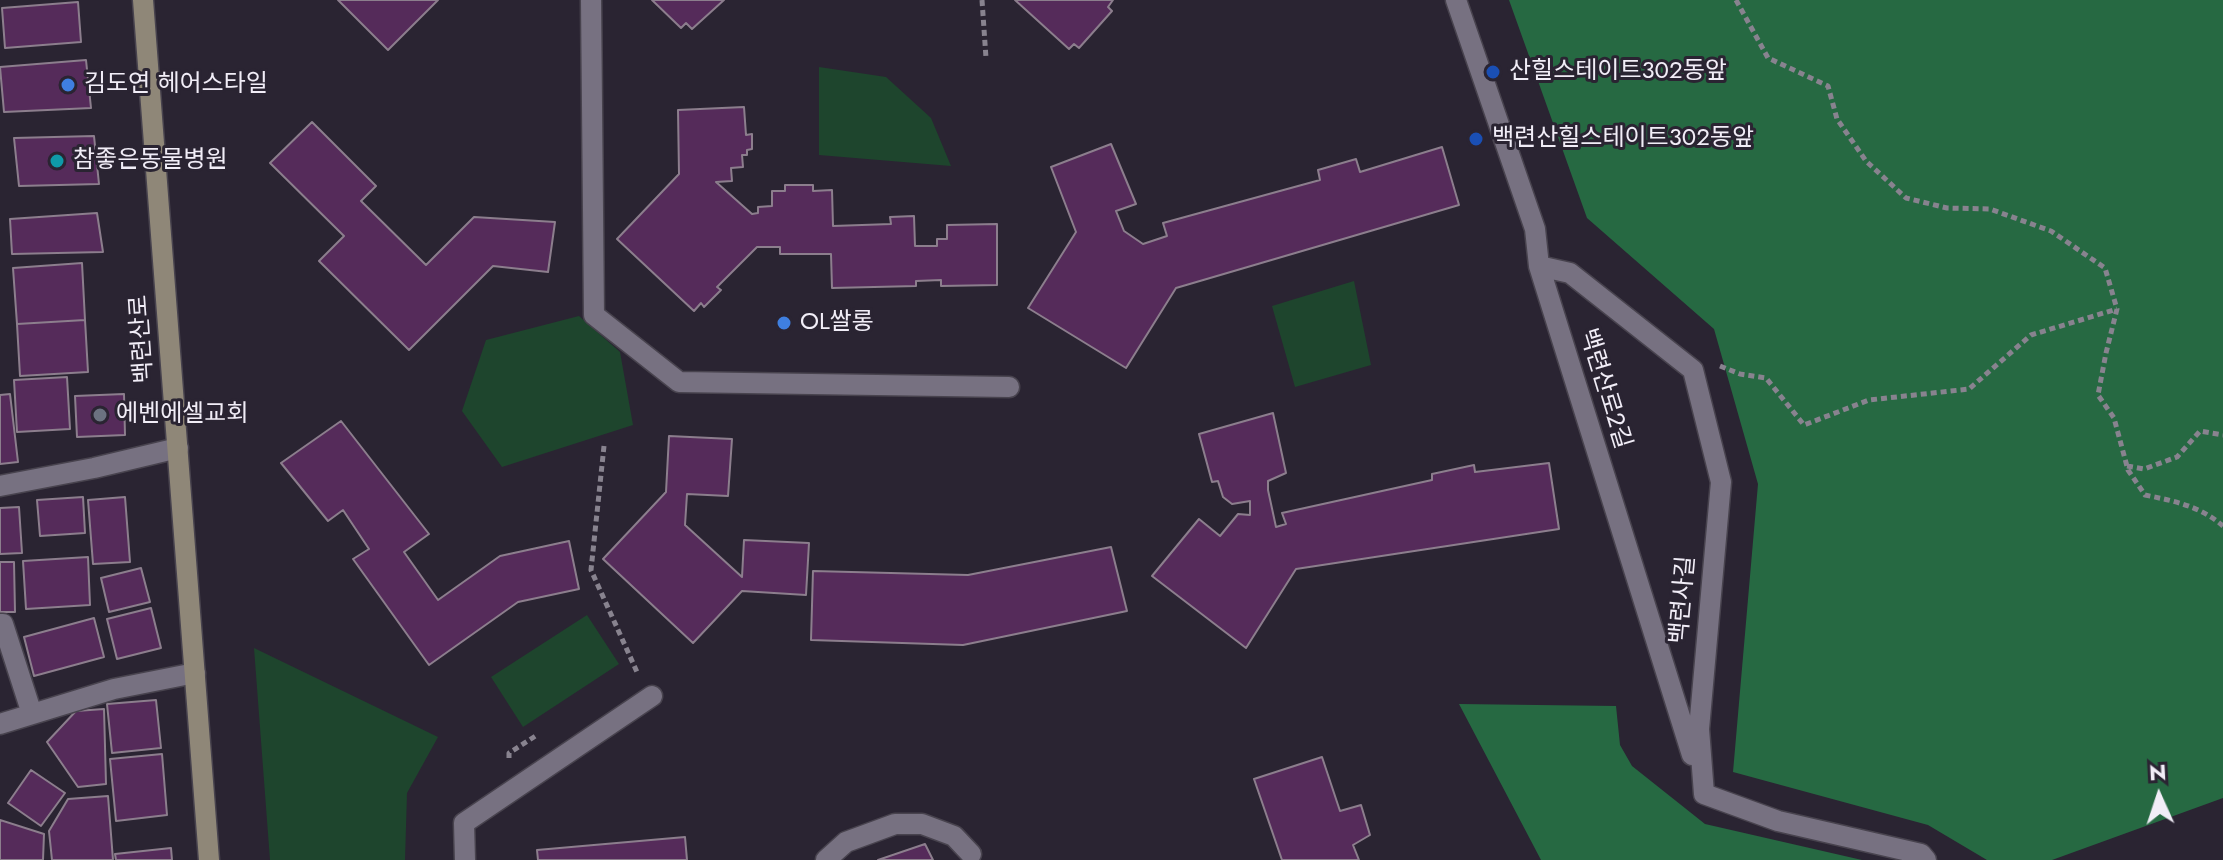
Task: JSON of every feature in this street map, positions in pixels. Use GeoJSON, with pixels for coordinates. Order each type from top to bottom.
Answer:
{"type":"FeatureCollection","features":[{"type":"Feature","properties":{"kind":"main road","name":"백련산로"},"geometry":{"type":"LineString","coordinates":[[143,0],[209,860]]}},
{"type":"Feature","properties":{"kind":"street"},"geometry":{"type":"LineString","coordinates":[[591,0],[594,315],[679,382],[1009,387]]}},
{"type":"Feature","properties":{"kind":"street","name":"백련산로2길"},"geometry":{"type":"LineString","coordinates":[[1456,0],[1535,229],[1539,266],[1704,794]]}},
{"type":"Feature","properties":{"kind":"street"},"geometry":{"type":"LineString","coordinates":[[1539,266],[1570,273],[1690,367]]}},
{"type":"Feature","properties":{"kind":"street","name":"백련사길"},"geometry":{"type":"LineString","coordinates":[[1690,367],[1721,482],[1699,729],[1704,794]]}},
{"type":"Feature","properties":{"kind":"street"},"geometry":{"type":"LineString","coordinates":[[0,486],[178,448]]}},
{"type":"Feature","properties":{"kind":"street"},"geometry":{"type":"LineString","coordinates":[[1,624],[32,714]]}},
{"type":"Feature","properties":{"kind":"street"},"geometry":{"type":"LineString","coordinates":[[0,724],[114,689],[195,673]]}},
{"type":"Feature","properties":{"kind":"street"},"geometry":{"type":"LineString","coordinates":[[465,860],[464,823],[652,696]]}},
{"type":"Feature","properties":{"kind":"street"},"geometry":{"type":"LineString","coordinates":[[1704,794],[1778,821],[1921,854],[1926,860]]}},
{"type":"Feature","properties":{"kind":"street"},"geometry":{"type":"LineString","coordinates":[[826,860],[846,842],[895,824],[922,824],[954,836],[971,854]]}},
{"type":"Feature","properties":{"kind":"path"},"geometry":{"type":"LineString","coordinates":[[982,0],[986,58]]}},
{"type":"Feature","properties":{"kind":"path"},"geometry":{"type":"LineString","coordinates":[[1736,0],[1768,58],[1828,86],[1837,119],[1866,161],[1906,198],[1947,208],[1990,209],[2051,231],[2105,268],[2117,309],[2098,395],[2114,418],[2127,466],[2145,495],[2186,504],[2211,515],[2223,526]]}},
{"type":"Feature","properties":{"kind":"path"},"geometry":{"type":"LineString","coordinates":[[1690,367],[1707,360],[1740,374],[1766,378],[1804,425],[1869,400],[1969,389],[2031,335],[2117,309]]}},
{"type":"Feature","properties":{"kind":"path"},"geometry":{"type":"LineString","coordinates":[[2127,466],[2144,469],[2177,457],[2200,431],[2223,435]]}},
{"type":"Feature","properties":{"kind":"path"},"geometry":{"type":"LineString","coordinates":[[604,446],[591,570],[637,672],[625,680]]}},
{"type":"Feature","properties":{"kind":"path"},"geometry":{"type":"LineString","coordinates":[[511,790],[509,753],[547,728]]}},
{"type":"Feature","properties":{"kind":"green space"},"geometry":{"type":"Polygon","coordinates":[[[1509,0],[2223,0],[2223,798],[2052,860],[1987,860],[1928,825],[1733,772],[1758,484],[1714,329],[1587,218],[1509,0]]]}},
{"type":"Feature","properties":{"kind":"green space"},"geometry":{"type":"Polygon","coordinates":[[[819,67],[886,77],[931,118],[951,166],[819,155],[819,67]]]}},
{"type":"Feature","properties":{"kind":"green space"},"geometry":{"type":"Polygon","coordinates":[[[1354,281],[1371,365],[1295,387],[1272,306],[1354,281]]]}},
{"type":"Feature","properties":{"kind":"green space"},"geometry":{"type":"Polygon","coordinates":[[[579,316],[620,352],[633,425],[502,467],[462,411],[486,340],[579,316]]]}},
{"type":"Feature","properties":{"kind":"green space"},"geometry":{"type":"Polygon","coordinates":[[[587,615],[619,664],[523,727],[491,677],[587,615]]]}},
{"type":"Feature","properties":{"kind":"green space"},"geometry":{"type":"Polygon","coordinates":[[[254,648],[438,737],[407,793],[405,860],[270,860],[254,648]]]}},
{"type":"Feature","properties":{"kind":"green space"},"geometry":{"type":"Polygon","coordinates":[[[1459,704],[1616,706],[1620,745],[1632,766],[1705,824],[1862,860],[1541,860],[1459,704]]]}},
{"type":"Feature","properties":{"kind":"building"},"geometry":{"type":"Polygon","coordinates":[[[338,0],[438,0],[388,50],[338,0]]]}},
{"type":"Feature","properties":{"kind":"building"},"geometry":{"type":"Polygon","coordinates":[[[652,0],[724,0],[692,29],[686,23],[681,28],[652,0]]]}},
{"type":"Feature","properties":{"kind":"building"},"geometry":{"type":"Polygon","coordinates":[[[1015,0],[1113,0],[1108,7],[1112,11],[1079,48],[1074,44],[1069,49],[1015,0]]]}},
{"type":"Feature","properties":{"kind":"building"},"geometry":{"type":"Polygon","coordinates":[[[78,2],[81,42],[5,48],[2,8],[78,2]]]}},
{"type":"Feature","properties":{"kind":"building"},"geometry":{"type":"Polygon","coordinates":[[[86,60],[91,108],[4,112],[0,67],[86,60]]]}},
{"type":"Feature","properties":{"kind":"building"},"geometry":{"type":"Polygon","coordinates":[[[744,107],[746,135],[752,134],[752,149],[747,150],[747,155],[742,155],[743,167],[731,168],[732,181],[716,182],[752,214],[758,213],[758,207],[772,206],[772,191],[785,191],[785,185],[813,185],[813,191],[832,190],[833,226],[891,224],[890,217],[914,216],[915,246],[937,246],[937,239],[947,239],[947,225],[997,224],[997,285],[941,286],[941,280],[916,281],[916,286],[832,288],[831,254],[780,254],[780,247],[757,247],[717,287],[721,290],[704,307],[701,303],[694,311],[617,239],[679,174],[678,110],[744,107]]]}},
{"type":"Feature","properties":{"kind":"building"},"geometry":{"type":"Polygon","coordinates":[[[312,122],[376,186],[361,201],[426,265],[474,217],[555,222],[548,272],[493,266],[409,350],[319,261],[344,236],[270,163],[312,122]]]}},
{"type":"Feature","properties":{"kind":"building","name":"참좋은동물병원"},"geometry":{"type":"Polygon","coordinates":[[[94,136],[99,184],[19,186],[14,138],[94,136]]]}},
{"type":"Feature","properties":{"kind":"building"},"geometry":{"type":"Polygon","coordinates":[[[1111,144],[1136,204],[1116,211],[1124,231],[1143,244],[1167,236],[1163,223],[1320,180],[1318,170],[1356,159],[1360,172],[1442,147],[1459,205],[1176,288],[1126,368],[1028,308],[1076,232],[1051,167],[1111,144]]]}},
{"type":"Feature","properties":{"kind":"building"},"geometry":{"type":"Polygon","coordinates":[[[97,213],[103,252],[12,254],[10,219],[97,213]]]}},
{"type":"Feature","properties":{"kind":"building"},"geometry":{"type":"Polygon","coordinates":[[[82,263],[85,320],[17,324],[13,268],[82,263]]]}},
{"type":"Feature","properties":{"kind":"building"},"geometry":{"type":"Polygon","coordinates":[[[85,320],[88,372],[20,376],[17,324],[85,320]]]}},
{"type":"Feature","properties":{"kind":"building"},"geometry":{"type":"Polygon","coordinates":[[[67,377],[70,429],[17,432],[14,380],[67,377]]]}},
{"type":"Feature","properties":{"kind":"building"},"geometry":{"type":"Polygon","coordinates":[[[10,394],[18,462],[0,464],[0,395],[10,394]]]}},
{"type":"Feature","properties":{"kind":"building","name":"에벤에셀교회"},"geometry":{"type":"Polygon","coordinates":[[[124,394],[125,435],[77,437],[75,396],[124,394]]]}},
{"type":"Feature","properties":{"kind":"building"},"geometry":{"type":"Polygon","coordinates":[[[1273,413],[1286,473],[1268,481],[1276,527],[1286,524],[1282,513],[1432,480],[1432,474],[1474,465],[1475,472],[1549,463],[1559,529],[1296,569],[1246,648],[1152,576],[1199,519],[1220,536],[1238,514],[1250,515],[1250,501],[1232,504],[1223,497],[1218,481],[1212,482],[1199,434],[1273,413]]]}},
{"type":"Feature","properties":{"kind":"building"},"geometry":{"type":"Polygon","coordinates":[[[341,421],[429,534],[404,552],[438,600],[500,556],[569,541],[579,589],[518,602],[429,665],[353,559],[369,549],[343,510],[328,521],[281,463],[341,421]]]}},
{"type":"Feature","properties":{"kind":"building"},"geometry":{"type":"Polygon","coordinates":[[[669,436],[732,439],[728,496],[687,494],[685,525],[742,577],[744,540],[809,543],[806,595],[742,591],[693,643],[603,559],[666,492],[669,436]]]}},
{"type":"Feature","properties":{"kind":"building"},"geometry":{"type":"Polygon","coordinates":[[[83,497],[85,533],[40,536],[37,500],[83,497]]]}},
{"type":"Feature","properties":{"kind":"building"},"geometry":{"type":"Polygon","coordinates":[[[125,497],[130,562],[93,564],[88,500],[125,497]]]}},
{"type":"Feature","properties":{"kind":"building"},"geometry":{"type":"Polygon","coordinates":[[[19,507],[22,553],[0,554],[0,508],[19,507]]]}},
{"type":"Feature","properties":{"kind":"building"},"geometry":{"type":"Polygon","coordinates":[[[1111,547],[1127,611],[963,645],[811,640],[813,571],[968,575],[1111,547]]]}},
{"type":"Feature","properties":{"kind":"building"},"geometry":{"type":"Polygon","coordinates":[[[88,557],[90,605],[26,609],[23,561],[88,557]]]}},
{"type":"Feature","properties":{"kind":"building"},"geometry":{"type":"Polygon","coordinates":[[[0,562],[14,562],[15,612],[0,612],[0,562]]]}},
{"type":"Feature","properties":{"kind":"building"},"geometry":{"type":"Polygon","coordinates":[[[141,568],[150,602],[109,612],[101,578],[141,568]]]}},
{"type":"Feature","properties":{"kind":"building"},"geometry":{"type":"Polygon","coordinates":[[[151,608],[161,648],[117,659],[107,619],[151,608]]]}},
{"type":"Feature","properties":{"kind":"building"},"geometry":{"type":"Polygon","coordinates":[[[94,618],[104,657],[34,676],[24,637],[94,618]]]}},
{"type":"Feature","properties":{"kind":"building"},"geometry":{"type":"Polygon","coordinates":[[[156,700],[161,748],[112,753],[107,704],[156,700]]]}},
{"type":"Feature","properties":{"kind":"building"},"geometry":{"type":"Polygon","coordinates":[[[104,709],[106,784],[78,787],[47,742],[76,711],[104,709]]]}},
{"type":"Feature","properties":{"kind":"building"},"geometry":{"type":"Polygon","coordinates":[[[162,754],[167,815],[116,821],[110,759],[162,754]]]}},
{"type":"Feature","properties":{"kind":"building"},"geometry":{"type":"Polygon","coordinates":[[[1322,757],[1340,811],[1361,805],[1370,835],[1353,845],[1359,860],[1282,860],[1254,779],[1322,757]]]}},
{"type":"Feature","properties":{"kind":"building"},"geometry":{"type":"Polygon","coordinates":[[[31,770],[65,793],[41,826],[8,803],[31,770]]]}},
{"type":"Feature","properties":{"kind":"building"},"geometry":{"type":"Polygon","coordinates":[[[108,796],[113,860],[52,860],[49,831],[68,799],[108,796]]]}},
{"type":"Feature","properties":{"kind":"building"},"geometry":{"type":"Polygon","coordinates":[[[0,820],[44,834],[43,860],[0,860],[0,820]]]}},
{"type":"Feature","properties":{"kind":"building"},"geometry":{"type":"Polygon","coordinates":[[[685,837],[687,860],[538,860],[537,850],[685,837]]]}},
{"type":"Feature","properties":{"kind":"building"},"geometry":{"type":"Polygon","coordinates":[[[925,844],[933,860],[878,860],[925,844]]]}},
{"type":"Feature","properties":{"kind":"building"},"geometry":{"type":"Polygon","coordinates":[[[171,848],[172,860],[116,860],[115,854],[171,848]]]}},
{"type":"Feature","properties":{"kind":"place","name":"산힐스테이트302동앞"},"geometry":{"type":"Point","coordinates":[1493,72]}},
{"type":"Feature","properties":{"kind":"place","name":"김도연 헤어스타일"},"geometry":{"type":"Point","coordinates":[68,85]}},
{"type":"Feature","properties":{"kind":"place","name":"백련산힐스테이트302동앞"},"geometry":{"type":"Point","coordinates":[1476,139]}},
{"type":"Feature","properties":{"kind":"place","name":"참좋은동물병원"},"geometry":{"type":"Point","coordinates":[57,161]}},
{"type":"Feature","properties":{"kind":"place","name":"OL쌀롱"},"geometry":{"type":"Point","coordinates":[784,323]}},
{"type":"Feature","properties":{"kind":"place","name":"에벤에셀교회"},"geometry":{"type":"Point","coordinates":[100,415]}}]}
